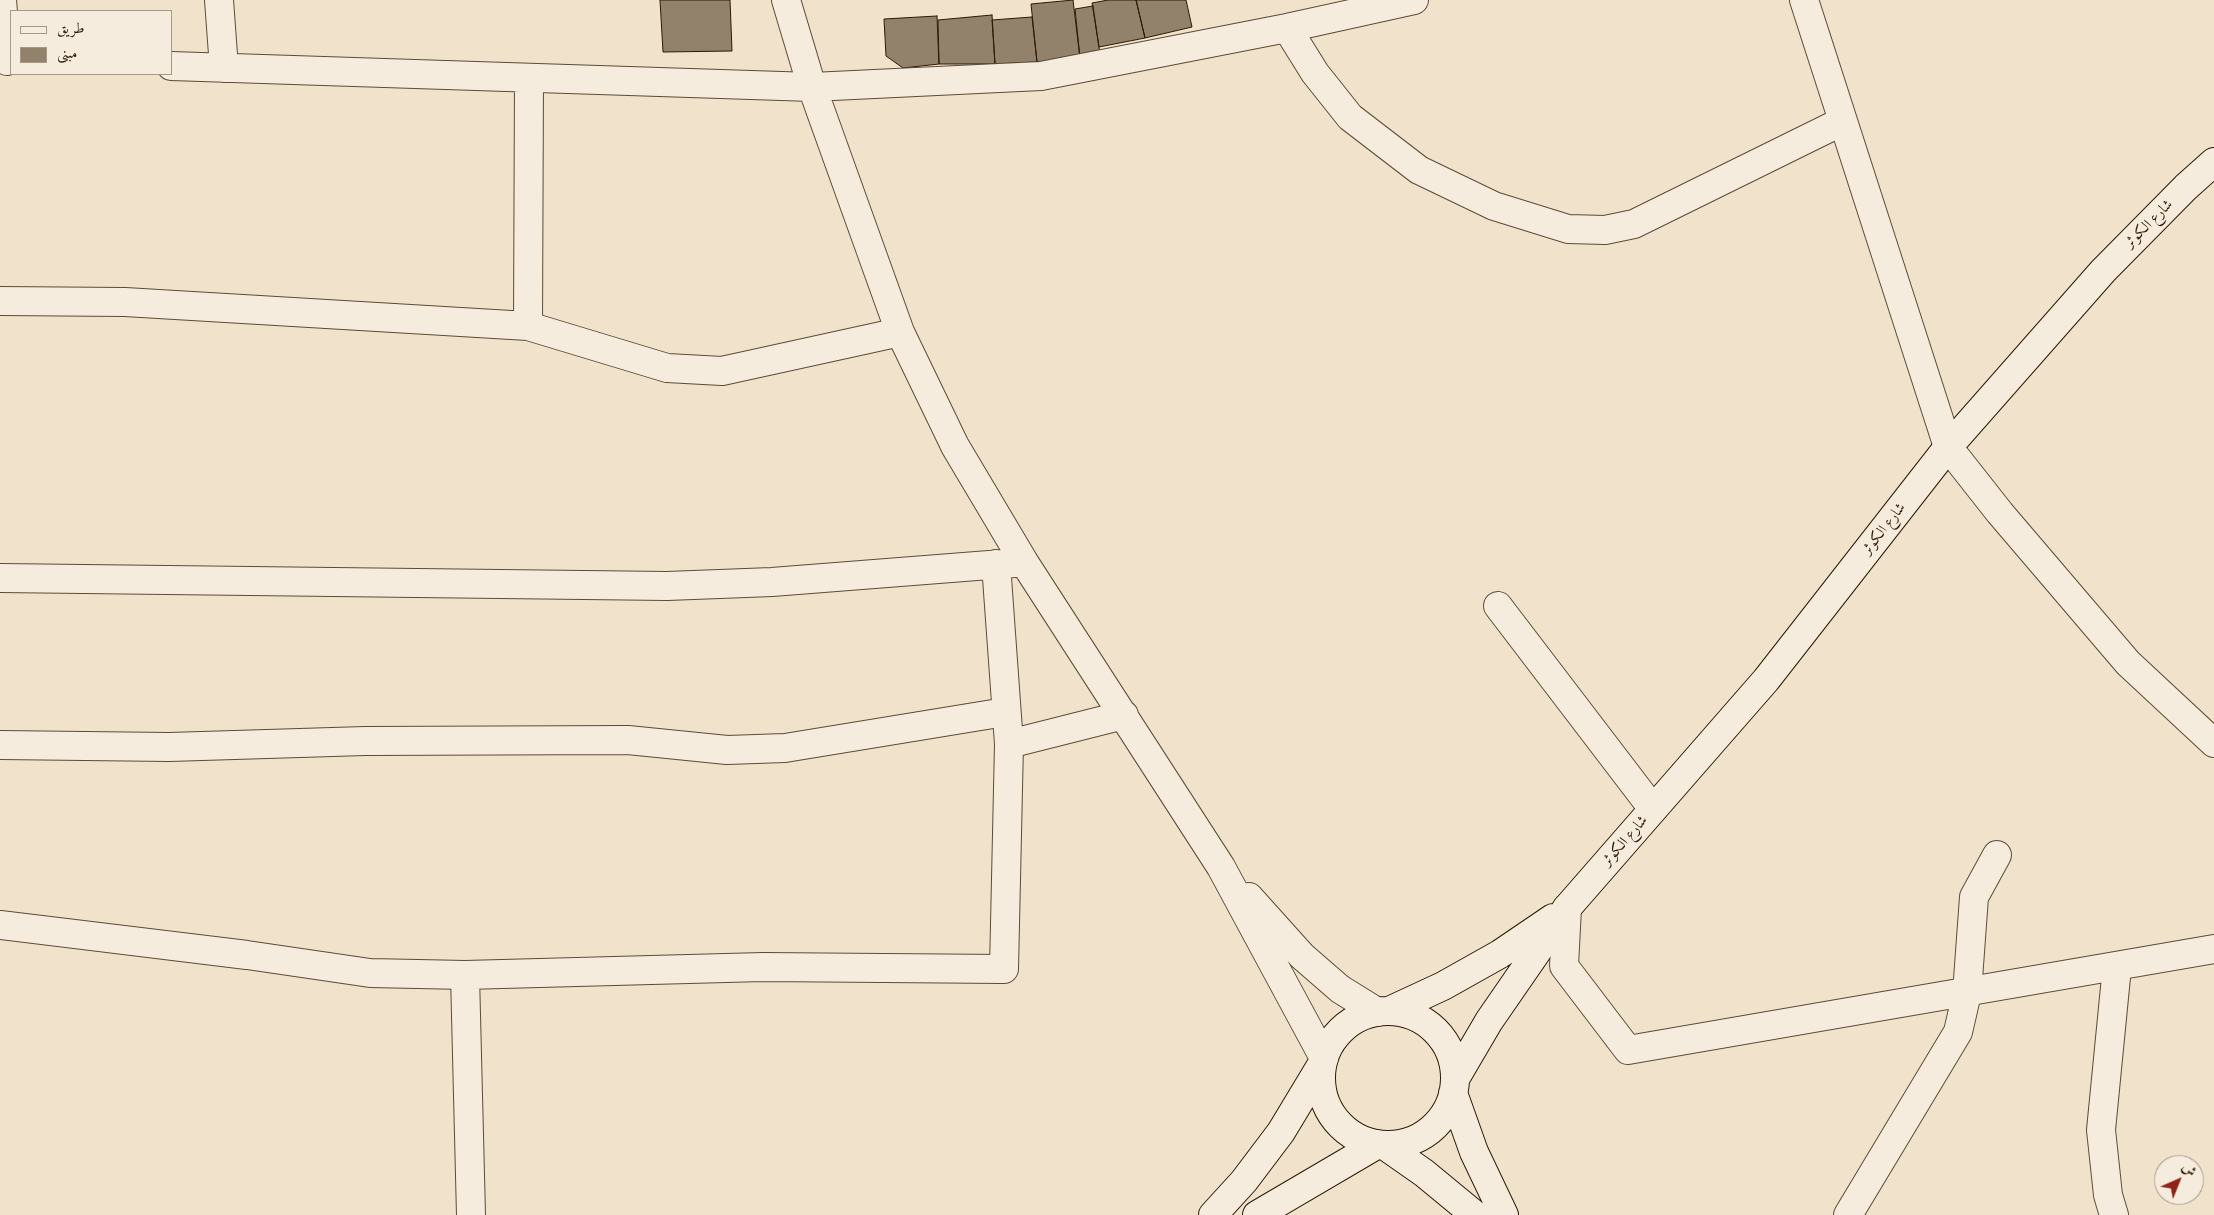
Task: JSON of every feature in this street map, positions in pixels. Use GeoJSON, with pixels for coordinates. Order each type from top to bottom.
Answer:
{"type":"FeatureCollection","features":[{"type":"Feature","properties":{"kind":"street"},"geometry":{"type":"LineString","coordinates":[[2,0],[6,61]]}},
{"type":"Feature","properties":{"kind":"street"},"geometry":{"type":"LineString","coordinates":[[219,0],[224,68]]}},
{"type":"Feature","properties":{"kind":"street"},"geometry":{"type":"LineString","coordinates":[[786,0],[812,86],[900,332],[955,446],[1024,562],[1221,867],[1323,1061],[1321,1085],[1328,1107],[1339,1124],[1357,1137],[1381,1145],[1424,1173],[1475,1215]]}},
{"type":"Feature","properties":{"kind":"street"},"geometry":{"type":"LineString","coordinates":[[172,66],[812,86],[1041,76],[1287,28],[1414,0]]}},
{"type":"Feature","properties":{"kind":"street"},"geometry":{"type":"LineString","coordinates":[[1804,0],[1948,447],[2000,513],[2128,663],[2214,743]]}},
{"type":"Feature","properties":{"kind":"street"},"geometry":{"type":"LineString","coordinates":[[1287,28],[1315,73],[1350,117],[1419,170],[1494,206],[1568,228],[1605,230],[1634,224],[1843,122]]}},
{"type":"Feature","properties":{"kind":"street"},"geometry":{"type":"LineString","coordinates":[[528,326],[529,78]]}},
{"type":"Feature","properties":{"kind":"street","name":"شارع الكوثر"},"geometry":{"type":"LineString","coordinates":[[1567,908],[1766,680],[1948,447],[2103,271],[2186,187],[2214,162]]}},
{"type":"Feature","properties":{"kind":"street"},"geometry":{"type":"LineString","coordinates":[[0,302],[125,302],[528,326],[667,368],[722,371],[900,332]]}},
{"type":"Feature","properties":{"kind":"street"},"geometry":{"type":"LineString","coordinates":[[0,578],[667,586],[772,582],[1024,562]]}},
{"type":"Feature","properties":{"kind":"street"},"geometry":{"type":"LineString","coordinates":[[0,925],[247,955],[370,973],[465,975],[764,968],[1004,968],[1009,744],[1005,712],[996,564]]}},
{"type":"Feature","properties":{"kind":"street"},"geometry":{"type":"LineString","coordinates":[[1498,606],[1653,809]]}},
{"type":"Feature","properties":{"kind":"street"},"geometry":{"type":"LineString","coordinates":[[0,745],[168,746],[365,740],[628,740],[727,750],[785,748],[1005,712]]}},
{"type":"Feature","properties":{"kind":"street"},"geometry":{"type":"LineString","coordinates":[[1009,744],[1124,715]]}},
{"type":"Feature","properties":{"kind":"street"},"geometry":{"type":"LineString","coordinates":[[1848,1215],[1958,1032],[1967,993],[1974,896],[1997,855]]}},
{"type":"Feature","properties":{"kind":"street"},"geometry":{"type":"LineString","coordinates":[[1221,867],[1302,956],[1340,989],[1383,1012],[1409,1015],[1428,1024],[1442,1039],[1451,1058],[1454,1086],[1474,1152],[1504,1215]]}},
{"type":"Feature","properties":{"kind":"street"},"geometry":{"type":"LineString","coordinates":[[1567,908],[1564,966],[1628,1050],[2214,949]]}},
{"type":"Feature","properties":{"kind":"street"},"geometry":{"type":"LineString","coordinates":[[1213,1215],[1244,1180],[1281,1132],[1323,1061],[1332,1041],[1344,1028],[1359,1017],[1383,1012],[1443,986],[1500,954],[1567,908]]}},
{"type":"Feature","properties":{"kind":"street"},"geometry":{"type":"LineString","coordinates":[[1256,1215],[1381,1145],[1403,1143],[1420,1137],[1435,1126],[1446,1111],[1454,1086],[1489,1022],[1567,908]]}},
{"type":"Feature","properties":{"kind":"street"},"geometry":{"type":"LineString","coordinates":[[2114,1215],[2108,1195],[2101,1130],[2117,967]]}},
{"type":"Feature","properties":{"kind":"street"},"geometry":{"type":"LineString","coordinates":[[465,975],[471,1215]]}},
{"type":"Feature","properties":{"kind":"building"},"geometry":{"type":"Polygon","coordinates":[[[660,0],[730,0],[732,51],[663,52],[660,0]]]}},
{"type":"Feature","properties":{"kind":"building"},"geometry":{"type":"Polygon","coordinates":[[[1073,0],[1080,58],[1037,62],[1031,4],[1073,0]]]}},
{"type":"Feature","properties":{"kind":"building"},"geometry":{"type":"Polygon","coordinates":[[[1108,0],[1136,0],[1145,38],[1099,47],[1092,3],[1108,0]]]}},
{"type":"Feature","properties":{"kind":"building"},"geometry":{"type":"Polygon","coordinates":[[[1136,0],[1186,0],[1192,27],[1145,38],[1136,0]]]}},
{"type":"Feature","properties":{"kind":"building"},"geometry":{"type":"Polygon","coordinates":[[[1093,6],[1100,54],[1080,58],[1075,9],[1093,6]]]}},
{"type":"Feature","properties":{"kind":"building"},"geometry":{"type":"Polygon","coordinates":[[[992,15],[995,64],[939,64],[938,20],[992,15]]]}},
{"type":"Feature","properties":{"kind":"building"},"geometry":{"type":"Polygon","coordinates":[[[937,16],[939,64],[903,68],[886,56],[884,19],[937,16]]]}},
{"type":"Feature","properties":{"kind":"building"},"geometry":{"type":"Polygon","coordinates":[[[1032,17],[1037,62],[995,64],[992,20],[1032,17]]]}}]}
